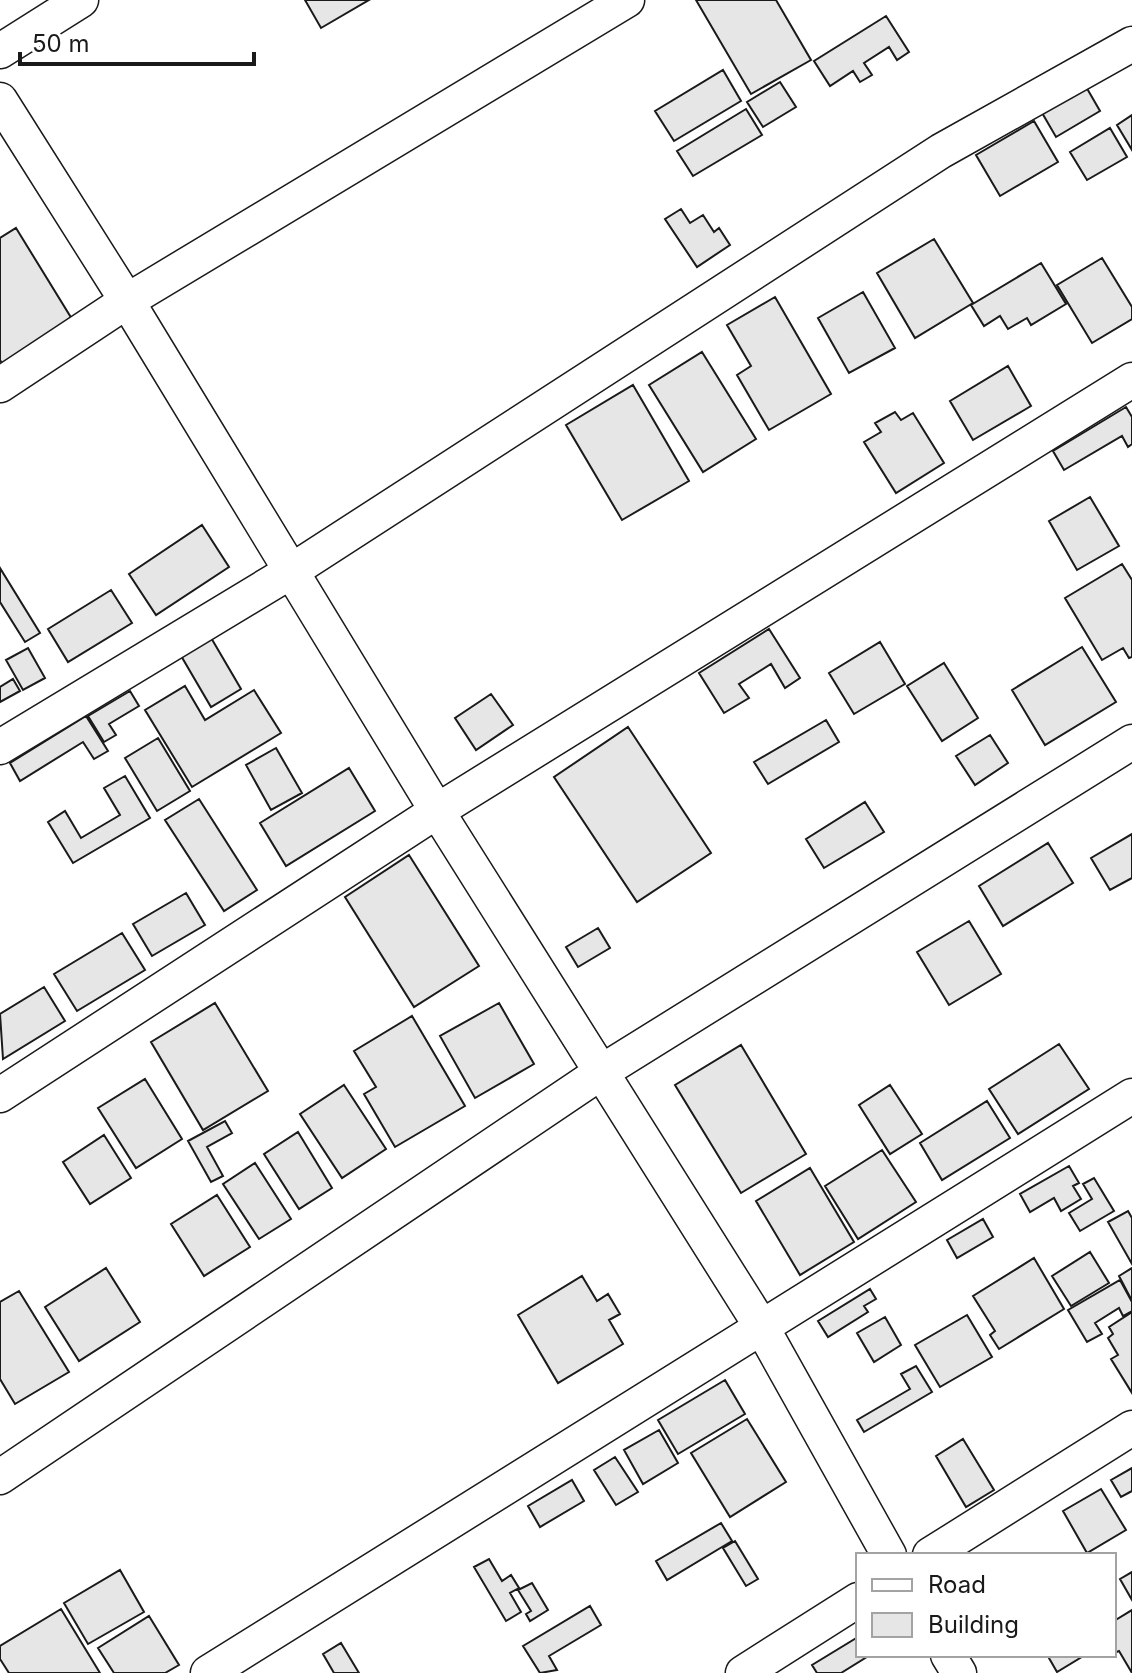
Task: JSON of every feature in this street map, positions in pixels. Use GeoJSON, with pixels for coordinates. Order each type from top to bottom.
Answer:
{"type":"FeatureCollection","features":[{"type":"Feature","properties":{"kind":"street"},"geometry":{"type":"LineString","coordinates":[[0,51],[81,0]]}},
{"type":"Feature","properties":{"kind":"street"},"geometry":{"type":"LineString","coordinates":[[0,385],[127,301],[627,0]]}},
{"type":"Feature","properties":{"kind":"street"},"geometry":{"type":"LineString","coordinates":[[0,747],[290,572],[928,159],[1132,44]]}},
{"type":"Feature","properties":{"kind":"street"},"geometry":{"type":"LineString","coordinates":[[0,100],[127,301],[437,811],[761,1326],[888,1553]]}},
{"type":"Feature","properties":{"kind":"street"},"geometry":{"type":"LineString","coordinates":[[0,1095],[437,811],[1132,380]]}},
{"type":"Feature","properties":{"kind":"street"},"geometry":{"type":"LineString","coordinates":[[0,1477],[603,1071],[1132,742]]}},
{"type":"Feature","properties":{"kind":"street"},"geometry":{"type":"LineString","coordinates":[[208,1673],[1132,1096]]}},
{"type":"Feature","properties":{"kind":"street"},"geometry":{"type":"LineString","coordinates":[[933,1553],[1132,1428]]}},
{"type":"Feature","properties":{"kind":"street"},"geometry":{"type":"LineString","coordinates":[[743,1673],[856,1601]]}},
{"type":"Feature","properties":{"kind":"building"},"geometry":{"type":"Polygon","coordinates":[[[305,0],[369,0],[321,28],[305,0]]]}},
{"type":"Feature","properties":{"kind":"building"},"geometry":{"type":"Polygon","coordinates":[[[696,0],[776,0],[811,60],[751,94],[696,0]]]}},
{"type":"Feature","properties":{"kind":"building"},"geometry":{"type":"Polygon","coordinates":[[[886,16],[909,52],[897,60],[889,47],[864,63],[872,75],[860,82],[853,71],[830,86],[814,61],[886,16]]]}},
{"type":"Feature","properties":{"kind":"building"},"geometry":{"type":"Polygon","coordinates":[[[723,70],[741,101],[674,141],[655,111],[723,70]]]}},
{"type":"Feature","properties":{"kind":"building"},"geometry":{"type":"Polygon","coordinates":[[[780,82],[796,107],[763,127],[747,102],[780,82]]]}},
{"type":"Feature","properties":{"kind":"building"},"geometry":{"type":"Polygon","coordinates":[[[1085,85],[1100,111],[1056,137],[1041,111],[1085,85]]]}},
{"type":"Feature","properties":{"kind":"building"},"geometry":{"type":"Polygon","coordinates":[[[746,109],[762,135],[693,176],[677,151],[746,109]]]}},
{"type":"Feature","properties":{"kind":"building"},"geometry":{"type":"Polygon","coordinates":[[[1132,115],[1132,150],[1117,125],[1132,115]]]}},
{"type":"Feature","properties":{"kind":"building"},"geometry":{"type":"Polygon","coordinates":[[[1034,121],[1058,162],[1000,196],[976,155],[1034,121]]]}},
{"type":"Feature","properties":{"kind":"building"},"geometry":{"type":"Polygon","coordinates":[[[1110,128],[1127,157],[1087,180],[1070,152],[1110,128]]]}},
{"type":"Feature","properties":{"kind":"building"},"geometry":{"type":"Polygon","coordinates":[[[681,209],[690,223],[703,215],[714,232],[719,228],[730,245],[697,267],[665,219],[681,209]]]}},
{"type":"Feature","properties":{"kind":"building"},"geometry":{"type":"Polygon","coordinates":[[[16,228],[75,324],[4,367],[0,360],[0,238],[16,228]]]}},
{"type":"Feature","properties":{"kind":"building"},"geometry":{"type":"Polygon","coordinates":[[[934,239],[973,303],[915,338],[877,273],[934,239]]]}},
{"type":"Feature","properties":{"kind":"building"},"geometry":{"type":"Polygon","coordinates":[[[1102,258],[1132,307],[1132,319],[1092,343],[1057,285],[1102,258]]]}},
{"type":"Feature","properties":{"kind":"building"},"geometry":{"type":"Polygon","coordinates":[[[1041,263],[1066,304],[1031,325],[1027,318],[1008,329],[1000,316],[984,326],[971,305],[1041,263]]]}},
{"type":"Feature","properties":{"kind":"building"},"geometry":{"type":"Polygon","coordinates":[[[863,292],[895,348],[849,373],[818,318],[863,292]]]}},
{"type":"Feature","properties":{"kind":"building"},"geometry":{"type":"Polygon","coordinates":[[[775,297],[831,394],[769,430],[737,375],[751,366],[727,325],[775,297]]]}},
{"type":"Feature","properties":{"kind":"building"},"geometry":{"type":"Polygon","coordinates":[[[702,352],[756,439],[703,472],[649,385],[702,352]]]}},
{"type":"Feature","properties":{"kind":"building"},"geometry":{"type":"Polygon","coordinates":[[[1008,366],[1031,406],[973,440],[950,401],[1008,366]]]}},
{"type":"Feature","properties":{"kind":"building"},"geometry":{"type":"Polygon","coordinates":[[[633,385],[689,481],[622,520],[566,425],[633,385]]]}},
{"type":"Feature","properties":{"kind":"building"},"geometry":{"type":"Polygon","coordinates":[[[1126,407],[1132,417],[1132,444],[1128,447],[1122,436],[1064,470],[1053,451],[1126,407]]]}},
{"type":"Feature","properties":{"kind":"building"},"geometry":{"type":"Polygon","coordinates":[[[895,412],[901,420],[913,413],[944,463],[896,493],[864,442],[881,432],[875,423],[895,412]]]}},
{"type":"Feature","properties":{"kind":"building"},"geometry":{"type":"Polygon","coordinates":[[[1090,497],[1119,546],[1077,570],[1049,521],[1090,497]]]}},
{"type":"Feature","properties":{"kind":"building"},"geometry":{"type":"Polygon","coordinates":[[[202,525],[229,567],[156,615],[129,574],[202,525]]]}},
{"type":"Feature","properties":{"kind":"building"},"geometry":{"type":"Polygon","coordinates":[[[1122,564],[1132,580],[1132,657],[1129,658],[1123,648],[1102,660],[1065,598],[1122,564]]]}},
{"type":"Feature","properties":{"kind":"building"},"geometry":{"type":"Polygon","coordinates":[[[0,568],[40,633],[25,642],[0,602],[0,568]]]}},
{"type":"Feature","properties":{"kind":"building"},"geometry":{"type":"Polygon","coordinates":[[[111,590],[132,623],[68,662],[48,629],[111,590]]]}},
{"type":"Feature","properties":{"kind":"building"},"geometry":{"type":"Polygon","coordinates":[[[769,629],[800,678],[785,688],[771,664],[739,684],[749,698],[724,713],[699,673],[769,629]]]}},
{"type":"Feature","properties":{"kind":"building"},"geometry":{"type":"Polygon","coordinates":[[[210,636],[241,689],[211,707],[180,654],[210,636]]]}},
{"type":"Feature","properties":{"kind":"building"},"geometry":{"type":"Polygon","coordinates":[[[880,642],[905,684],[854,714],[829,673],[880,642]]]}},
{"type":"Feature","properties":{"kind":"building"},"geometry":{"type":"Polygon","coordinates":[[[1082,647],[1116,702],[1045,745],[1012,690],[1082,647]]]}},
{"type":"Feature","properties":{"kind":"building"},"geometry":{"type":"Polygon","coordinates":[[[28,648],[45,678],[23,690],[6,660],[28,648]]]}},
{"type":"Feature","properties":{"kind":"building"},"geometry":{"type":"Polygon","coordinates":[[[944,663],[978,718],[942,741],[907,686],[944,663]]]}},
{"type":"Feature","properties":{"kind":"building"},"geometry":{"type":"Polygon","coordinates":[[[13,679],[20,691],[0,702],[0,687],[13,679]]]}},
{"type":"Feature","properties":{"kind":"building"},"geometry":{"type":"Polygon","coordinates":[[[185,686],[205,720],[254,690],[281,733],[192,787],[145,710],[185,686]]]}},
{"type":"Feature","properties":{"kind":"building"},"geometry":{"type":"Polygon","coordinates":[[[130,691],[139,706],[109,724],[116,735],[104,742],[88,716],[130,691]]]}},
{"type":"Feature","properties":{"kind":"building"},"geometry":{"type":"Polygon","coordinates":[[[491,694],[513,725],[476,750],[455,718],[491,694]]]}},
{"type":"Feature","properties":{"kind":"building"},"geometry":{"type":"Polygon","coordinates":[[[86,716],[108,751],[94,759],[83,742],[20,781],[10,763],[86,716]]]}},
{"type":"Feature","properties":{"kind":"building"},"geometry":{"type":"Polygon","coordinates":[[[826,720],[839,742],[768,784],[754,762],[826,720]]]}},
{"type":"Feature","properties":{"kind":"building"},"geometry":{"type":"Polygon","coordinates":[[[628,727],[711,853],[637,902],[554,777],[628,727]]]}},
{"type":"Feature","properties":{"kind":"building"},"geometry":{"type":"Polygon","coordinates":[[[990,735],[1008,763],[975,785],[956,756],[990,735]]]}},
{"type":"Feature","properties":{"kind":"building"},"geometry":{"type":"Polygon","coordinates":[[[158,738],[190,791],[157,811],[125,758],[158,738]]]}},
{"type":"Feature","properties":{"kind":"building"},"geometry":{"type":"Polygon","coordinates":[[[276,748],[302,793],[271,810],[246,765],[276,748]]]}},
{"type":"Feature","properties":{"kind":"building"},"geometry":{"type":"Polygon","coordinates":[[[349,768],[375,811],[286,866],[260,823],[349,768]]]}},
{"type":"Feature","properties":{"kind":"building"},"geometry":{"type":"Polygon","coordinates":[[[125,776],[150,818],[73,863],[48,822],[65,811],[81,838],[120,815],[104,788],[125,776]]]}},
{"type":"Feature","properties":{"kind":"building"},"geometry":{"type":"Polygon","coordinates":[[[199,799],[257,890],[224,911],[165,820],[199,799]]]}},
{"type":"Feature","properties":{"kind":"building"},"geometry":{"type":"Polygon","coordinates":[[[865,802],[884,832],[824,868],[806,839],[865,802]]]}},
{"type":"Feature","properties":{"kind":"building"},"geometry":{"type":"Polygon","coordinates":[[[1132,834],[1132,878],[1110,890],[1091,858],[1132,834]]]}},
{"type":"Feature","properties":{"kind":"building"},"geometry":{"type":"Polygon","coordinates":[[[1048,843],[1073,883],[1003,926],[979,886],[1048,843]]]}},
{"type":"Feature","properties":{"kind":"building"},"geometry":{"type":"Polygon","coordinates":[[[409,855],[479,966],[414,1007],[345,897],[409,855]]]}},
{"type":"Feature","properties":{"kind":"building"},"geometry":{"type":"Polygon","coordinates":[[[186,893],[205,925],[152,956],[133,924],[186,893]]]}},
{"type":"Feature","properties":{"kind":"building"},"geometry":{"type":"Polygon","coordinates":[[[969,921],[1001,974],[949,1005],[917,952],[969,921]]]}},
{"type":"Feature","properties":{"kind":"building"},"geometry":{"type":"Polygon","coordinates":[[[598,928],[610,948],[578,967],[566,947],[598,928]]]}},
{"type":"Feature","properties":{"kind":"building"},"geometry":{"type":"Polygon","coordinates":[[[122,933],[145,970],[77,1011],[54,974],[122,933]]]}},
{"type":"Feature","properties":{"kind":"building"},"geometry":{"type":"Polygon","coordinates":[[[44,987],[65,1021],[3,1059],[0,1014],[44,987]]]}},
{"type":"Feature","properties":{"kind":"building"},"geometry":{"type":"Polygon","coordinates":[[[215,1003],[268,1091],[203,1130],[151,1042],[215,1003]]]}},
{"type":"Feature","properties":{"kind":"building"},"geometry":{"type":"Polygon","coordinates":[[[499,1003],[534,1064],[475,1098],[440,1036],[499,1003]]]}},
{"type":"Feature","properties":{"kind":"building"},"geometry":{"type":"Polygon","coordinates":[[[412,1016],[465,1106],[395,1147],[364,1094],[376,1087],[354,1051],[412,1016]]]}},
{"type":"Feature","properties":{"kind":"building"},"geometry":{"type":"Polygon","coordinates":[[[1059,1044],[1089,1089],[1018,1134],[989,1089],[1059,1044]]]}},
{"type":"Feature","properties":{"kind":"building"},"geometry":{"type":"Polygon","coordinates":[[[741,1045],[806,1154],[741,1193],[675,1085],[741,1045]]]}},
{"type":"Feature","properties":{"kind":"building"},"geometry":{"type":"Polygon","coordinates":[[[145,1079],[182,1139],[136,1168],[98,1108],[145,1079]]]}},
{"type":"Feature","properties":{"kind":"building"},"geometry":{"type":"Polygon","coordinates":[[[344,1085],[386,1149],[342,1178],[300,1114],[344,1085]]]}},
{"type":"Feature","properties":{"kind":"building"},"geometry":{"type":"Polygon","coordinates":[[[890,1085],[922,1134],[890,1154],[859,1105],[890,1085]]]}},
{"type":"Feature","properties":{"kind":"building"},"geometry":{"type":"Polygon","coordinates":[[[987,1101],[1010,1138],[942,1180],[920,1143],[987,1101]]]}},
{"type":"Feature","properties":{"kind":"building"},"geometry":{"type":"Polygon","coordinates":[[[225,1121],[232,1133],[207,1147],[223,1176],[211,1182],[188,1141],[225,1121]]]}},
{"type":"Feature","properties":{"kind":"building"},"geometry":{"type":"Polygon","coordinates":[[[298,1132],[332,1188],[299,1209],[264,1154],[298,1132]]]}},
{"type":"Feature","properties":{"kind":"building"},"geometry":{"type":"Polygon","coordinates":[[[104,1135],[131,1178],[90,1204],[63,1162],[104,1135]]]}},
{"type":"Feature","properties":{"kind":"building"},"geometry":{"type":"Polygon","coordinates":[[[882,1150],[916,1202],[858,1239],[825,1186],[882,1150]]]}},
{"type":"Feature","properties":{"kind":"building"},"geometry":{"type":"Polygon","coordinates":[[[255,1163],[291,1219],[259,1239],[223,1184],[255,1163]]]}},
{"type":"Feature","properties":{"kind":"building"},"geometry":{"type":"Polygon","coordinates":[[[1069,1166],[1079,1183],[1073,1186],[1081,1199],[1061,1211],[1054,1198],[1030,1212],[1020,1194],[1069,1166]]]}},
{"type":"Feature","properties":{"kind":"building"},"geometry":{"type":"Polygon","coordinates":[[[810,1168],[854,1242],[800,1275],[756,1201],[810,1168]]]}},
{"type":"Feature","properties":{"kind":"building"},"geometry":{"type":"Polygon","coordinates":[[[1094,1178],[1114,1211],[1080,1231],[1069,1213],[1092,1199],[1083,1184],[1094,1178]]]}},
{"type":"Feature","properties":{"kind":"building"},"geometry":{"type":"Polygon","coordinates":[[[217,1195],[250,1247],[204,1276],[171,1224],[217,1195]]]}},
{"type":"Feature","properties":{"kind":"building"},"geometry":{"type":"Polygon","coordinates":[[[1128,1211],[1132,1218],[1132,1264],[1108,1222],[1128,1211]]]}},
{"type":"Feature","properties":{"kind":"building"},"geometry":{"type":"Polygon","coordinates":[[[983,1219],[993,1237],[957,1258],[947,1240],[983,1219]]]}},
{"type":"Feature","properties":{"kind":"building"},"geometry":{"type":"Polygon","coordinates":[[[1090,1252],[1109,1283],[1071,1306],[1052,1276],[1090,1252]]]}},
{"type":"Feature","properties":{"kind":"building"},"geometry":{"type":"Polygon","coordinates":[[[1034,1258],[1064,1309],[999,1349],[990,1335],[995,1331],[973,1296],[1034,1258]]]}},
{"type":"Feature","properties":{"kind":"building"},"geometry":{"type":"Polygon","coordinates":[[[106,1268],[140,1322],[79,1361],[45,1307],[106,1268]]]}},
{"type":"Feature","properties":{"kind":"building"},"geometry":{"type":"Polygon","coordinates":[[[1132,1268],[1132,1298],[1131,1299],[1119,1276],[1132,1268]]]}},
{"type":"Feature","properties":{"kind":"building"},"geometry":{"type":"Polygon","coordinates":[[[582,1276],[597,1301],[608,1294],[620,1314],[609,1320],[623,1344],[558,1383],[518,1315],[582,1276]]]}},
{"type":"Feature","properties":{"kind":"building"},"geometry":{"type":"Polygon","coordinates":[[[1120,1280],[1132,1302],[1132,1311],[1123,1316],[1119,1308],[1095,1323],[1102,1334],[1087,1342],[1068,1310],[1120,1280]]]}},
{"type":"Feature","properties":{"kind":"building"},"geometry":{"type":"Polygon","coordinates":[[[870,1289],[876,1299],[864,1306],[868,1312],[828,1337],[818,1321],[870,1289]]]}},
{"type":"Feature","properties":{"kind":"building"},"geometry":{"type":"Polygon","coordinates":[[[19,1291],[69,1372],[15,1404],[0,1379],[0,1302],[19,1291]]]}},
{"type":"Feature","properties":{"kind":"building"},"geometry":{"type":"Polygon","coordinates":[[[1132,1312],[1132,1393],[1111,1359],[1118,1355],[1108,1338],[1113,1334],[1109,1327],[1132,1312]]]}},
{"type":"Feature","properties":{"kind":"building"},"geometry":{"type":"Polygon","coordinates":[[[967,1315],[992,1357],[940,1387],[915,1345],[967,1315]]]}},
{"type":"Feature","properties":{"kind":"building"},"geometry":{"type":"Polygon","coordinates":[[[885,1317],[901,1345],[874,1362],[857,1333],[885,1317]]]}},
{"type":"Feature","properties":{"kind":"building"},"geometry":{"type":"Polygon","coordinates":[[[916,1366],[932,1392],[864,1432],[857,1420],[910,1389],[901,1374],[916,1366]]]}},
{"type":"Feature","properties":{"kind":"building"},"geometry":{"type":"Polygon","coordinates":[[[725,1380],[745,1414],[678,1454],[658,1420],[725,1380]]]}},
{"type":"Feature","properties":{"kind":"building"},"geometry":{"type":"Polygon","coordinates":[[[747,1419],[786,1482],[730,1517],[691,1453],[747,1419]]]}},
{"type":"Feature","properties":{"kind":"building"},"geometry":{"type":"Polygon","coordinates":[[[659,1430],[678,1463],[643,1484],[624,1450],[659,1430]]]}},
{"type":"Feature","properties":{"kind":"building"},"geometry":{"type":"Polygon","coordinates":[[[963,1439],[994,1490],[966,1507],[936,1456],[963,1439]]]}},
{"type":"Feature","properties":{"kind":"building"},"geometry":{"type":"Polygon","coordinates":[[[615,1457],[638,1492],[616,1505],[594,1470],[615,1457]]]}},
{"type":"Feature","properties":{"kind":"building"},"geometry":{"type":"Polygon","coordinates":[[[1132,1468],[1132,1491],[1121,1497],[1111,1480],[1132,1468]]]}},
{"type":"Feature","properties":{"kind":"building"},"geometry":{"type":"Polygon","coordinates":[[[572,1480],[584,1501],[540,1527],[528,1506],[572,1480]]]}},
{"type":"Feature","properties":{"kind":"building"},"geometry":{"type":"Polygon","coordinates":[[[1101,1489],[1126,1530],[1087,1553],[1063,1511],[1101,1489]]]}},
{"type":"Feature","properties":{"kind":"building"},"geometry":{"type":"Polygon","coordinates":[[[721,1523],[732,1541],[667,1580],[656,1561],[721,1523]]]}},
{"type":"Feature","properties":{"kind":"building"},"geometry":{"type":"Polygon","coordinates":[[[735,1541],[758,1579],[746,1586],[723,1548],[735,1541]]]}},
{"type":"Feature","properties":{"kind":"building"},"geometry":{"type":"Polygon","coordinates":[[[489,1559],[502,1581],[511,1575],[519,1588],[510,1593],[521,1612],[506,1621],[474,1567],[489,1559]]]}},
{"type":"Feature","properties":{"kind":"building"},"geometry":{"type":"Polygon","coordinates":[[[120,1570],[144,1612],[88,1644],[64,1603],[120,1570]]]}},
{"type":"Feature","properties":{"kind":"building"},"geometry":{"type":"Polygon","coordinates":[[[1132,1572],[1132,1600],[1120,1579],[1132,1572]]]}},
{"type":"Feature","properties":{"kind":"building"},"geometry":{"type":"Polygon","coordinates":[[[532,1583],[548,1610],[530,1621],[526,1614],[531,1611],[518,1590],[532,1583]]]}},
{"type":"Feature","properties":{"kind":"building"},"geometry":{"type":"Polygon","coordinates":[[[590,1606],[601,1625],[549,1656],[557,1670],[540,1673],[523,1646],[590,1606]]]}},
{"type":"Feature","properties":{"kind":"building"},"geometry":{"type":"Polygon","coordinates":[[[61,1609],[100,1673],[9,1673],[0,1659],[0,1646],[61,1609]]]}},
{"type":"Feature","properties":{"kind":"building"},"geometry":{"type":"Polygon","coordinates":[[[1132,1610],[1132,1673],[1119,1651],[1116,1652],[1116,1620],[1132,1610]]]}},
{"type":"Feature","properties":{"kind":"building"},"geometry":{"type":"Polygon","coordinates":[[[149,1616],[179,1665],[165,1673],[114,1673],[98,1648],[149,1616]]]}},
{"type":"Feature","properties":{"kind":"building"},"geometry":{"type":"Polygon","coordinates":[[[856,1638],[856,1657],[867,1657],[841,1673],[817,1673],[812,1665],[856,1638]]]}},
{"type":"Feature","properties":{"kind":"building"},"geometry":{"type":"Polygon","coordinates":[[[341,1643],[359,1673],[334,1673],[323,1654],[341,1643]]]}},
{"type":"Feature","properties":{"kind":"building"},"geometry":{"type":"Polygon","coordinates":[[[1051,1657],[1082,1657],[1057,1672],[1051,1657]]]}}]}
